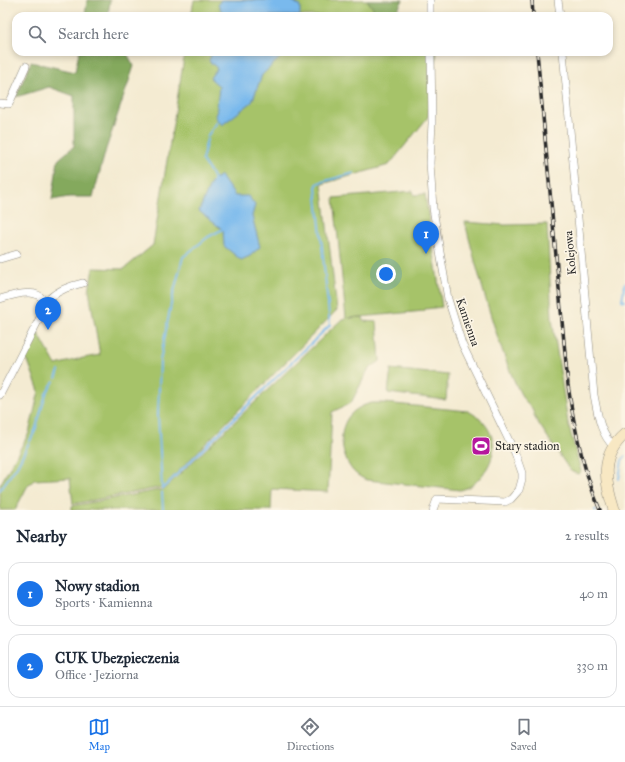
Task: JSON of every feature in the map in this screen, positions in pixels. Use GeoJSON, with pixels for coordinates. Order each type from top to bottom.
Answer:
{"type":"FeatureCollection","features":[{"type":"Feature","properties":{"kind":"main road"},"geometry":{"type":"LineString","coordinates":[[614,510],[606,484],[606,474],[608,461],[614,447],[625,434]]}},
{"type":"Feature","properties":{"kind":"street"},"geometry":{"type":"LineString","coordinates":[[430,0],[430,12]]}},
{"type":"Feature","properties":{"kind":"street"},"geometry":{"type":"LineString","coordinates":[[558,0],[560,12]]}},
{"type":"Feature","properties":{"kind":"street","name":"Kamienna"},"geometry":{"type":"LineString","coordinates":[[431,56],[432,123],[430,164],[433,208],[448,299],[462,344],[515,453],[522,474],[519,490],[516,495],[505,502],[437,499],[433,510]]}},
{"type":"Feature","properties":{"kind":"street","name":"Kolejowa"},"geometry":{"type":"LineString","coordinates":[[563,56],[594,395],[603,432],[606,439],[614,447]]}},
{"type":"Feature","properties":{"kind":"street"},"geometry":{"type":"LineString","coordinates":[[0,103],[9,104],[26,66]]}},
{"type":"Feature","properties":{"kind":"street"},"geometry":{"type":"LineString","coordinates":[[0,259],[17,254]]}},
{"type":"Feature","properties":{"kind":"street"},"geometry":{"type":"LineString","coordinates":[[0,395],[47,303],[56,293],[68,287],[83,283]]}},
{"type":"Feature","properties":{"kind":"street"},"geometry":{"type":"LineString","coordinates":[[0,299],[16,294],[33,293],[47,303]]}},
{"type":"Feature","properties":{"kind":"green space"},"geometry":{"type":"Polygon","coordinates":[[[87,0],[110,0],[108,12],[86,12],[87,0]]]}},
{"type":"Feature","properties":{"kind":"green space"},"geometry":{"type":"Polygon","coordinates":[[[194,0],[367,0],[375,11],[382,12],[192,12],[194,0]]]}},
{"type":"Feature","properties":{"kind":"green space"},"geometry":{"type":"Polygon","coordinates":[[[367,0],[403,0],[396,12],[375,11],[367,0]]]}},
{"type":"Feature","properties":{"kind":"green space"},"geometry":{"type":"Polygon","coordinates":[[[78,56],[128,56],[134,66],[106,149],[93,197],[69,197],[52,200],[58,160],[74,146],[74,96],[49,87],[16,97],[31,62],[75,72],[78,56]]]}},
{"type":"Feature","properties":{"kind":"green space"},"geometry":{"type":"Polygon","coordinates":[[[184,56],[436,56],[428,117],[389,165],[322,184],[337,310],[163,487],[73,504],[70,478],[34,480],[27,487],[15,510],[0,510],[0,485],[29,433],[39,391],[28,361],[24,360],[38,333],[56,365],[100,355],[89,291],[93,268],[124,269],[153,245],[184,56]]]}},
{"type":"Feature","properties":{"kind":"green space"},"geometry":{"type":"Polygon","coordinates":[[[413,191],[414,195],[425,194],[442,307],[425,309],[424,311],[349,318],[363,317],[364,321],[377,322],[380,361],[368,370],[351,403],[332,412],[328,492],[272,489],[271,510],[72,510],[72,506],[164,489],[342,319],[346,318],[334,198],[413,191]]]}},
{"type":"Feature","properties":{"kind":"green space"},"geometry":{"type":"Polygon","coordinates":[[[465,222],[505,225],[547,224],[552,319],[568,423],[581,471],[579,474],[572,472],[569,469],[535,418],[532,408],[523,398],[513,379],[483,291],[465,222]]]}},
{"type":"Feature","properties":{"kind":"green space"},"geometry":{"type":"Polygon","coordinates":[[[391,369],[448,375],[446,400],[388,393],[391,369]]]}},
{"type":"Feature","properties":{"kind":"green space"},"geometry":{"type":"Polygon","coordinates":[[[372,403],[468,411],[477,417],[489,431],[493,448],[489,465],[475,482],[467,488],[460,490],[367,480],[363,478],[354,472],[349,466],[343,449],[342,431],[349,416],[362,406],[372,403]]]}},
{"type":"Feature","properties":{"kind":"water"},"geometry":{"type":"Polygon","coordinates":[[[221,0],[291,0],[300,6],[300,12],[222,12],[218,4],[221,0]]]}},
{"type":"Feature","properties":{"kind":"water"},"geometry":{"type":"Polygon","coordinates":[[[211,56],[282,56],[262,75],[252,102],[222,125],[216,118],[219,86],[210,78],[217,68],[209,61],[211,56]]]}},
{"type":"Feature","properties":{"kind":"water"},"geometry":{"type":"Polygon","coordinates":[[[220,175],[235,196],[248,196],[255,205],[252,216],[260,247],[250,256],[241,260],[224,246],[223,230],[199,211],[211,183],[220,175]]]}},
{"type":"Feature","properties":{"kind":"waterway"},"geometry":{"type":"LineString","coordinates":[[214,183],[214,178],[202,160],[208,135],[218,121]]}},
{"type":"Feature","properties":{"kind":"waterway"},"geometry":{"type":"LineString","coordinates":[[162,489],[330,325],[316,187],[318,183],[354,173]]}},
{"type":"Feature","properties":{"kind":"waterway"},"geometry":{"type":"LineString","coordinates":[[162,488],[158,415],[160,361],[172,299],[183,257],[208,237],[223,229]]}},
{"type":"Feature","properties":{"kind":"waterway"},"geometry":{"type":"LineString","coordinates":[[625,283],[622,300],[625,301]]}},
{"type":"Feature","properties":{"kind":"waterway"},"geometry":{"type":"LineString","coordinates":[[56,378],[59,371]]}},
{"type":"Feature","properties":{"kind":"waterway"},"geometry":{"type":"LineString","coordinates":[[0,490],[17,466],[35,431],[46,394],[54,381]]}},
{"type":"Feature","properties":{"kind":"waterway"},"geometry":{"type":"LineString","coordinates":[[619,479],[622,460],[625,456]]}},
{"type":"Feature","properties":{"kind":"waterway"},"geometry":{"type":"LineString","coordinates":[[162,492],[163,510]]}},
{"type":"Feature","properties":{"kind":"railway"},"geometry":{"type":"LineString","coordinates":[[532,0],[533,12]]}},
{"type":"Feature","properties":{"kind":"railway"},"geometry":{"type":"LineString","coordinates":[[537,56],[568,385],[580,449],[600,510]]}},
{"type":"Feature","properties":{"kind":"place","name":"Nowy stadion"},"geometry":{"type":"Point","coordinates":[426,254]}},
{"type":"Feature","properties":{"kind":"place","name":"CUK Ubezpieczenia"},"geometry":{"type":"Point","coordinates":[48,330]}},
{"type":"Feature","properties":{"kind":"place","name":"Stary stadion"},"geometry":{"type":"Point","coordinates":[481,446]}}]}
